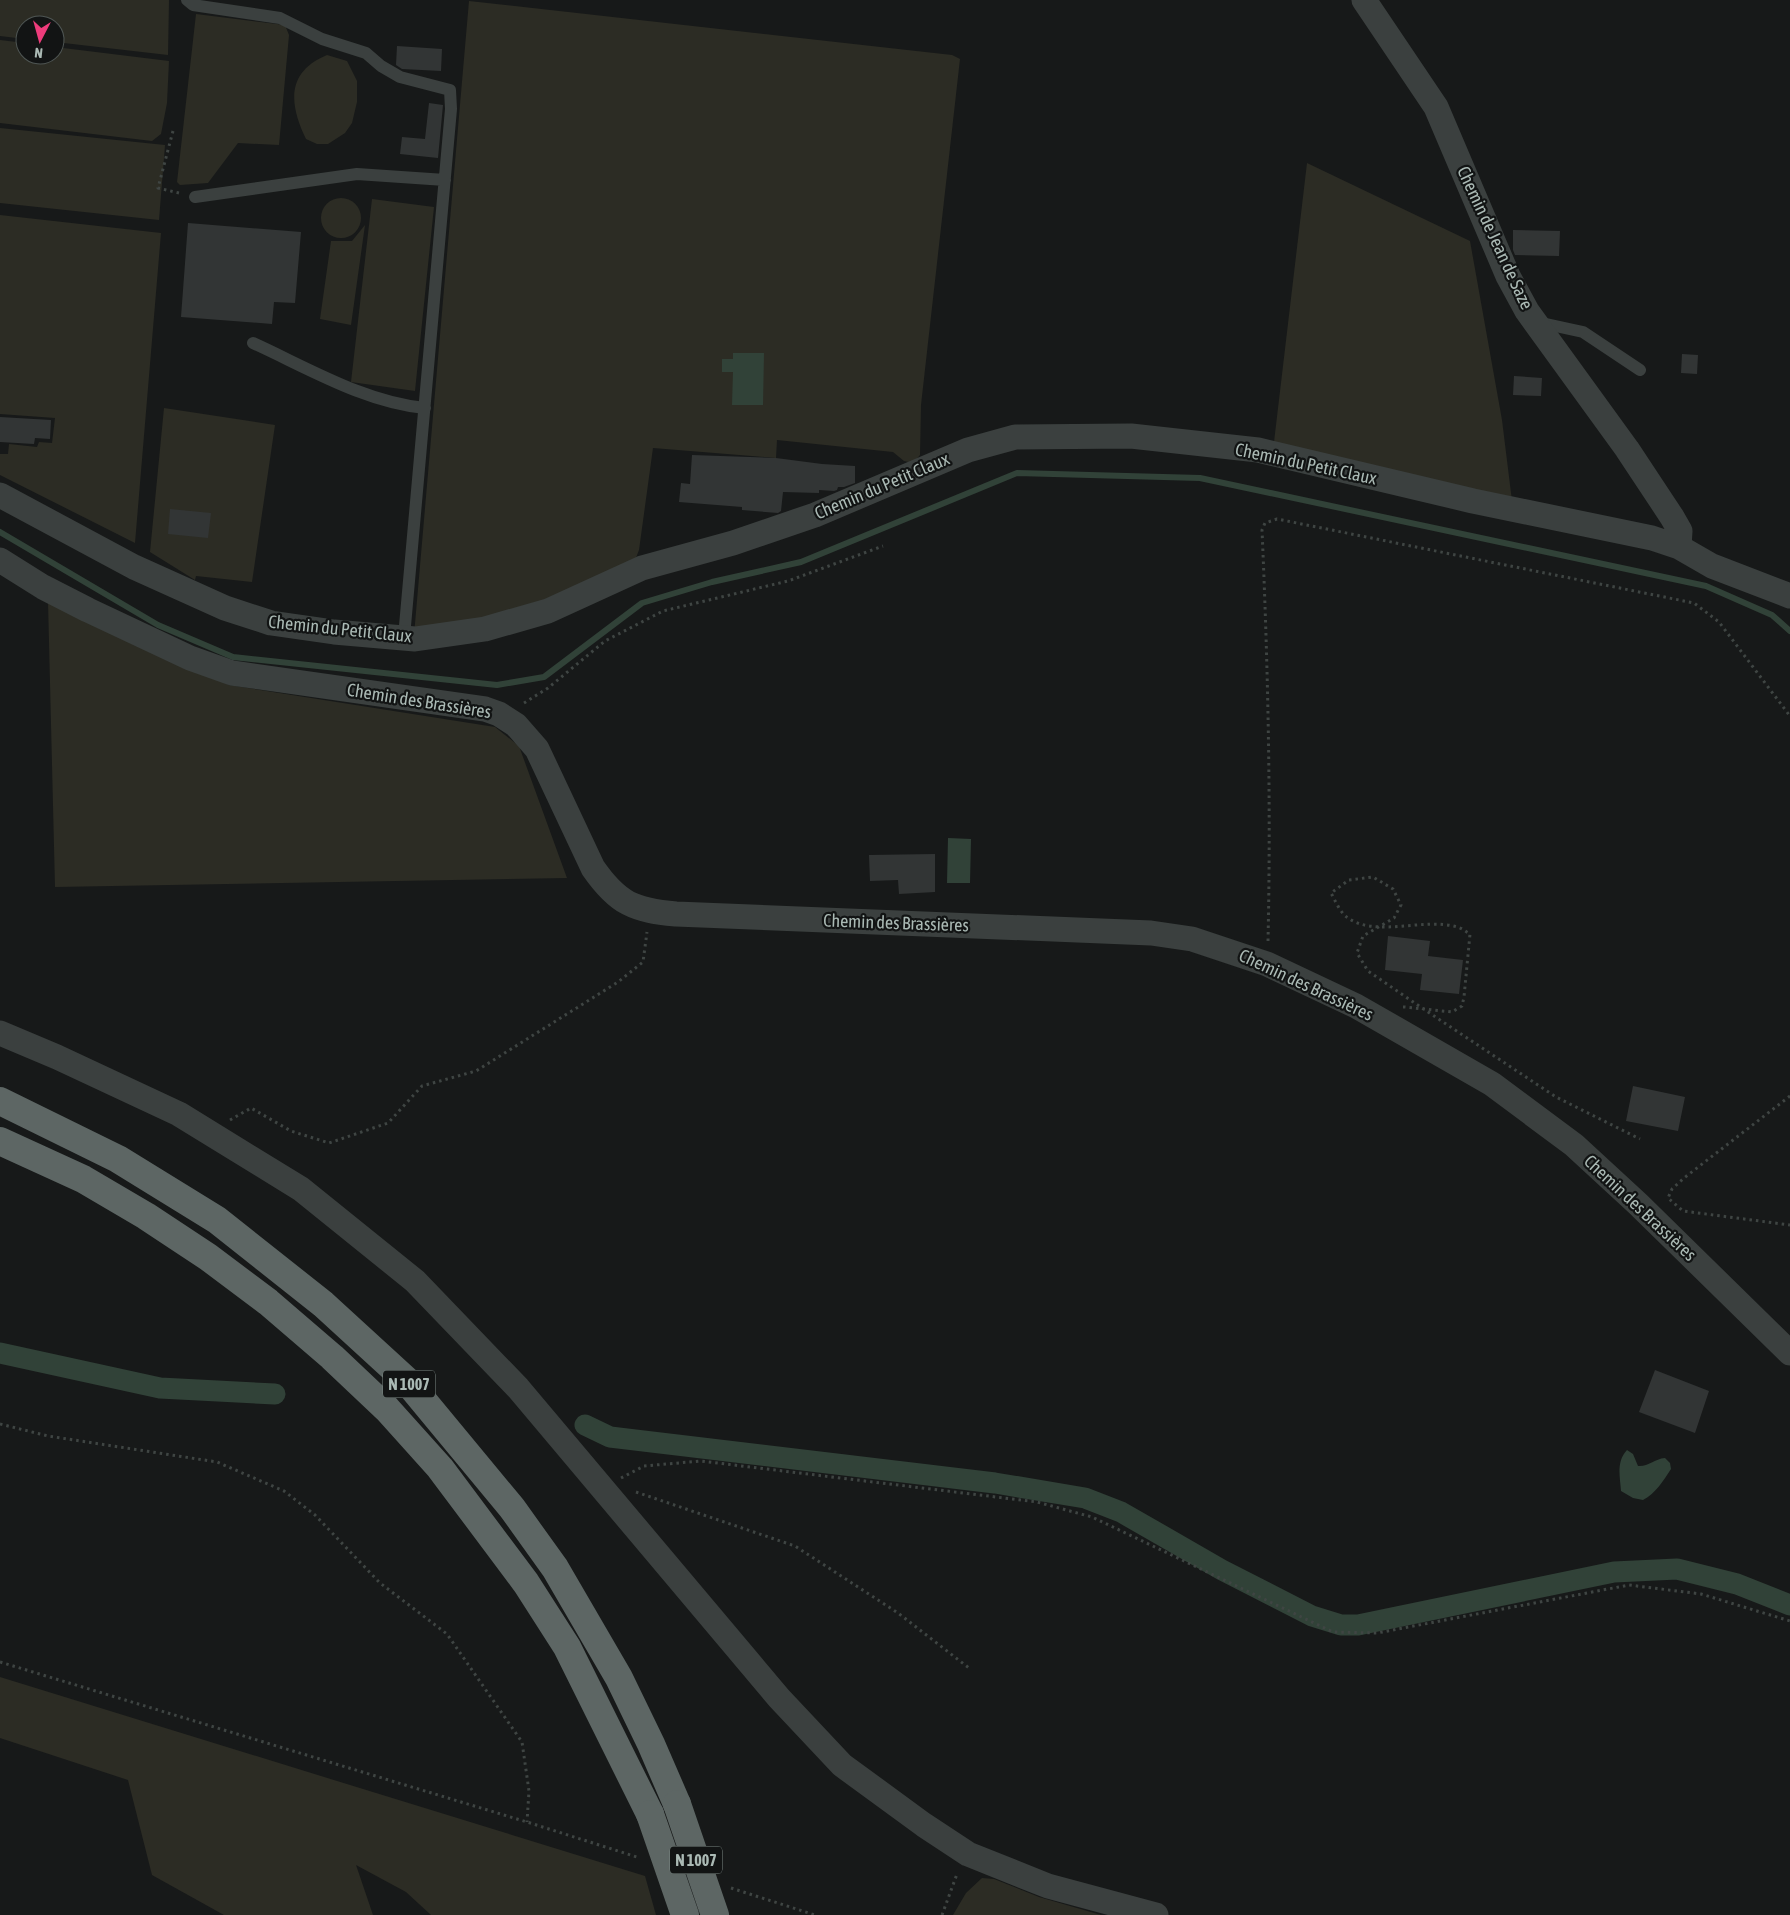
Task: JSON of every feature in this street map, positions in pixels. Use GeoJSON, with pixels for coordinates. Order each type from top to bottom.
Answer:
{"type":"FeatureCollection","features":[{"type":"Feature","properties":{"kind":"highway","name":"N 1007"},"geometry":{"type":"LineString","coordinates":[[0,1101],[118,1159],[217,1220],[323,1304],[406,1380],[512,1508],[554,1568],[619,1678],[652,1744],[677,1804],[715,1915]]}},
{"type":"Feature","properties":{"kind":"highway","name":"N 1007"},"geometry":{"type":"LineString","coordinates":[[0,1141],[83,1179],[146,1216],[268,1302],[332,1358],[387,1410],[440,1468],[526,1583],[567,1647],[650,1814],[686,1915]]}},
{"type":"Feature","properties":{"kind":"street","name":"Chemin de Jean de Saze"},"geometry":{"type":"LineString","coordinates":[[1364,0],[1436,107],[1508,276],[1527,311],[1627,449],[1672,517],[1680,531],[1679,547]]}},
{"type":"Feature","properties":{"kind":"street","name":"Chemin du Petit Claux"},"geometry":{"type":"LineString","coordinates":[[0,496],[134,567],[225,608],[272,624],[334,632],[414,638],[485,629],[548,611],[642,568],[733,543],[815,515],[968,450],[1015,437],[1131,436],[1258,450],[1472,501],[1652,538],[1679,547],[1712,566],[1790,596]]}},
{"type":"Feature","properties":{"kind":"street","name":"Chemin des Brassières"},"geometry":{"type":"LineString","coordinates":[[0,560],[43,587],[88,610],[190,658],[232,672],[486,709],[499,714],[516,725],[537,749],[593,868],[604,884],[622,901],[646,911],[676,914],[1151,933],[1192,939],[1267,964],[1356,1006],[1492,1084],[1574,1145],[1638,1204],[1790,1353]]}},
{"type":"Feature","properties":{"kind":"street"},"geometry":{"type":"LineString","coordinates":[[0,1033],[178,1114],[301,1189],[415,1281],[518,1388],[779,1698],[842,1766],[968,1854],[1048,1886],[1156,1915]]}},
{"type":"Feature","properties":{"kind":"lane"},"geometry":{"type":"LineString","coordinates":[[187,0],[192,5],[280,18],[322,39],[366,53],[381,66],[400,77],[450,90],[451,109],[404,638]]}},
{"type":"Feature","properties":{"kind":"lane"},"geometry":{"type":"LineString","coordinates":[[194,197],[357,174],[445,180]]}},
{"type":"Feature","properties":{"kind":"lane"},"geometry":{"type":"LineString","coordinates":[[1534,321],[1583,332],[1640,370]]}},
{"type":"Feature","properties":{"kind":"lane"},"geometry":{"type":"LineString","coordinates":[[253,343],[360,392],[411,407],[425,408]]}},
{"type":"Feature","properties":{"kind":"path"},"geometry":{"type":"LineString","coordinates":[[173,131],[158,188],[194,197]]}},
{"type":"Feature","properties":{"kind":"path"},"geometry":{"type":"LineString","coordinates":[[1267,964],[1269,875],[1266,626],[1262,530],[1265,523],[1277,519],[1694,603],[1720,622],[1790,716]]}},
{"type":"Feature","properties":{"kind":"path"},"geometry":{"type":"LineString","coordinates":[[499,714],[524,703],[548,688],[604,641],[663,611],[788,581],[883,546]]}},
{"type":"Feature","properties":{"kind":"path"},"geometry":{"type":"LineString","coordinates":[[1377,1018],[1406,1007],[1422,1008],[1452,1012],[1462,1006],[1470,934],[1458,927],[1440,925],[1381,926],[1363,926],[1346,917],[1331,893],[1349,880],[1373,877],[1393,889],[1401,905],[1394,918],[1381,926],[1364,936],[1358,953],[1368,970],[1422,1008],[1556,1097],[1640,1139]]}},
{"type":"Feature","properties":{"kind":"path"},"geometry":{"type":"LineString","coordinates":[[218,1138],[228,1121],[251,1108],[291,1131],[329,1143],[388,1123],[422,1086],[476,1071],[618,982],[643,962],[647,938],[646,911]]}},
{"type":"Feature","properties":{"kind":"path"},"geometry":{"type":"LineString","coordinates":[[1790,1096],[1684,1178],[1672,1189],[1668,1198],[1683,1211],[1790,1225]]}},
{"type":"Feature","properties":{"kind":"path"},"geometry":{"type":"LineString","coordinates":[[0,1424],[48,1436],[217,1462],[284,1491],[315,1516],[380,1583],[447,1634],[522,1742],[529,1791],[527,1822],[0,1662]]}},
{"type":"Feature","properties":{"kind":"path"},"geometry":{"type":"LineString","coordinates":[[606,1491],[622,1477],[644,1466],[700,1461],[1037,1502],[1092,1517],[1334,1632],[1377,1632],[1629,1585],[1701,1594],[1790,1621]]}},
{"type":"Feature","properties":{"kind":"path"},"geometry":{"type":"LineString","coordinates":[[606,1491],[636,1492],[795,1546],[898,1613],[969,1668]]}},
{"type":"Feature","properties":{"kind":"path"},"geometry":{"type":"LineString","coordinates":[[942,1915],[960,1868],[968,1854]]}},
{"type":"Feature","properties":{"kind":"shaded area"},"geometry":{"type":"Polygon","coordinates":[[[0,0],[169,0],[168,55],[65,43],[65,15],[15,15],[15,38],[0,36],[0,0]]]}},
{"type":"Feature","properties":{"kind":"shaded area"},"geometry":{"type":"Polygon","coordinates":[[[469,1],[952,55],[960,59],[921,405],[920,455],[913,463],[904,461],[893,452],[777,440],[776,458],[653,448],[639,550],[634,563],[547,606],[414,635],[469,1]]]}},
{"type":"Feature","properties":{"kind":"shaded area"},"geometry":{"type":"Polygon","coordinates":[[[196,14],[285,25],[289,35],[279,145],[238,143],[208,183],[180,185],[177,182],[196,14]]]}},
{"type":"Feature","properties":{"kind":"shaded area"},"geometry":{"type":"Polygon","coordinates":[[[0,40],[15,42],[15,65],[65,65],[65,48],[169,61],[167,103],[161,134],[152,141],[0,123],[0,40]]]}},
{"type":"Feature","properties":{"kind":"shaded area"},"geometry":{"type":"Polygon","coordinates":[[[327,55],[347,61],[357,81],[357,102],[352,123],[345,133],[328,144],[317,144],[306,139],[300,126],[294,102],[295,90],[304,70],[327,55]]]}},
{"type":"Feature","properties":{"kind":"shaded area"},"geometry":{"type":"Polygon","coordinates":[[[0,128],[165,145],[159,220],[0,203],[0,128]]]}},
{"type":"Feature","properties":{"kind":"shaded area"},"geometry":{"type":"Polygon","coordinates":[[[1307,163],[1470,241],[1502,420],[1512,501],[1274,442],[1307,163]]]}},
{"type":"Feature","properties":{"kind":"shaded area"},"geometry":{"type":"Polygon","coordinates":[[[345,198],[352,201],[358,207],[361,218],[360,226],[352,235],[345,238],[337,238],[330,235],[322,226],[321,214],[324,207],[333,199],[345,198]]]}},
{"type":"Feature","properties":{"kind":"shaded area"},"geometry":{"type":"Polygon","coordinates":[[[372,199],[434,207],[415,391],[351,382],[372,199]]]}},
{"type":"Feature","properties":{"kind":"shaded area"},"geometry":{"type":"Polygon","coordinates":[[[0,215],[161,233],[135,543],[0,475],[0,454],[8,454],[9,444],[37,447],[39,442],[52,443],[55,418],[0,414],[0,215]]]}},
{"type":"Feature","properties":{"kind":"shaded area"},"geometry":{"type":"Polygon","coordinates":[[[365,225],[351,325],[320,319],[331,241],[352,241],[365,225]]]}},
{"type":"Feature","properties":{"kind":"shaded area"},"geometry":{"type":"Polygon","coordinates":[[[733,353],[764,353],[763,405],[732,405],[733,372],[722,372],[722,359],[733,359],[733,353]]]}},
{"type":"Feature","properties":{"kind":"shaded area"},"geometry":{"type":"Polygon","coordinates":[[[164,408],[275,425],[252,582],[196,576],[195,580],[150,552],[164,408]]]}},
{"type":"Feature","properties":{"kind":"shaded area"},"geometry":{"type":"Polygon","coordinates":[[[48,601],[229,685],[495,727],[519,746],[567,878],[55,887],[48,601]]]}},
{"type":"Feature","properties":{"kind":"shaded area"},"geometry":{"type":"Polygon","coordinates":[[[948,838],[971,839],[970,883],[947,883],[948,838]]]}},
{"type":"Feature","properties":{"kind":"shaded area"},"geometry":{"type":"Polygon","coordinates":[[[1627,1450],[1633,1454],[1638,1466],[1665,1458],[1670,1463],[1671,1469],[1662,1482],[1652,1494],[1643,1500],[1633,1498],[1621,1491],[1620,1464],[1627,1450]]]}},
{"type":"Feature","properties":{"kind":"shaded area"},"geometry":{"type":"Polygon","coordinates":[[[0,1677],[645,1876],[656,1915],[431,1915],[406,1892],[356,1865],[373,1915],[224,1915],[152,1875],[128,1780],[0,1738],[0,1677]]]}},
{"type":"Feature","properties":{"kind":"shaded area"},"geometry":{"type":"Polygon","coordinates":[[[982,1878],[994,1879],[1039,1897],[1101,1915],[953,1915],[966,1893],[982,1878]]]}},
{"type":"Feature","properties":{"kind":"building"},"geometry":{"type":"Polygon","coordinates":[[[397,46],[442,49],[441,71],[402,69],[396,65],[397,46]]]}},
{"type":"Feature","properties":{"kind":"building"},"geometry":{"type":"Polygon","coordinates":[[[429,103],[443,105],[438,158],[400,154],[402,137],[425,139],[429,103]]]}},
{"type":"Feature","properties":{"kind":"building"},"geometry":{"type":"Polygon","coordinates":[[[188,223],[301,232],[295,303],[274,302],[272,324],[181,317],[188,223]]]}},
{"type":"Feature","properties":{"kind":"building"},"geometry":{"type":"Polygon","coordinates":[[[1513,230],[1560,231],[1559,256],[1515,255],[1513,250],[1513,230]]]}},
{"type":"Feature","properties":{"kind":"building"},"geometry":{"type":"Polygon","coordinates":[[[1682,354],[1698,355],[1697,374],[1681,373],[1682,354]]]}},
{"type":"Feature","properties":{"kind":"building"},"geometry":{"type":"Polygon","coordinates":[[[1514,376],[1542,378],[1541,396],[1513,395],[1514,376]]]}},
{"type":"Feature","properties":{"kind":"building"},"geometry":{"type":"Polygon","coordinates":[[[0,417],[51,420],[50,439],[35,438],[34,444],[0,442],[0,417]]]}},
{"type":"Feature","properties":{"kind":"building"},"geometry":{"type":"Polygon","coordinates":[[[692,455],[776,458],[855,466],[855,483],[838,487],[834,491],[819,490],[819,493],[783,492],[781,511],[778,513],[742,510],[742,507],[679,502],[681,483],[690,484],[692,455]]]}},
{"type":"Feature","properties":{"kind":"building"},"geometry":{"type":"Polygon","coordinates":[[[170,509],[211,513],[208,538],[168,534],[170,509]]]}},
{"type":"Feature","properties":{"kind":"building"},"geometry":{"type":"Polygon","coordinates":[[[935,854],[935,892],[899,894],[898,880],[870,881],[869,855],[935,854]]]}},
{"type":"Feature","properties":{"kind":"building"},"geometry":{"type":"Polygon","coordinates":[[[1388,936],[1430,941],[1428,956],[1463,960],[1459,994],[1420,990],[1422,974],[1385,970],[1388,936]]]}},
{"type":"Feature","properties":{"kind":"building"},"geometry":{"type":"Polygon","coordinates":[[[1633,1086],[1685,1097],[1678,1131],[1626,1121],[1633,1086]]]}},
{"type":"Feature","properties":{"kind":"building"},"geometry":{"type":"Polygon","coordinates":[[[1655,1370],[1709,1391],[1695,1433],[1639,1412],[1655,1370]]]}},
{"type":"Feature","properties":{"kind":"waterway"},"geometry":{"type":"LineString","coordinates":[[0,532],[158,625],[233,657],[497,685],[544,677],[642,603],[712,582],[801,562],[1017,473],[1200,478],[1706,586],[1772,615],[1790,631]]}},
{"type":"Feature","properties":{"kind":"waterway"},"geometry":{"type":"LineString","coordinates":[[0,1353],[160,1388],[275,1394]]}},
{"type":"Feature","properties":{"kind":"waterway"},"geometry":{"type":"LineString","coordinates":[[585,1425],[610,1437],[995,1483],[1085,1498],[1121,1512],[1222,1570],[1312,1616],[1341,1625],[1358,1625],[1614,1572],[1677,1569],[1737,1584],[1790,1605]]}}]}
